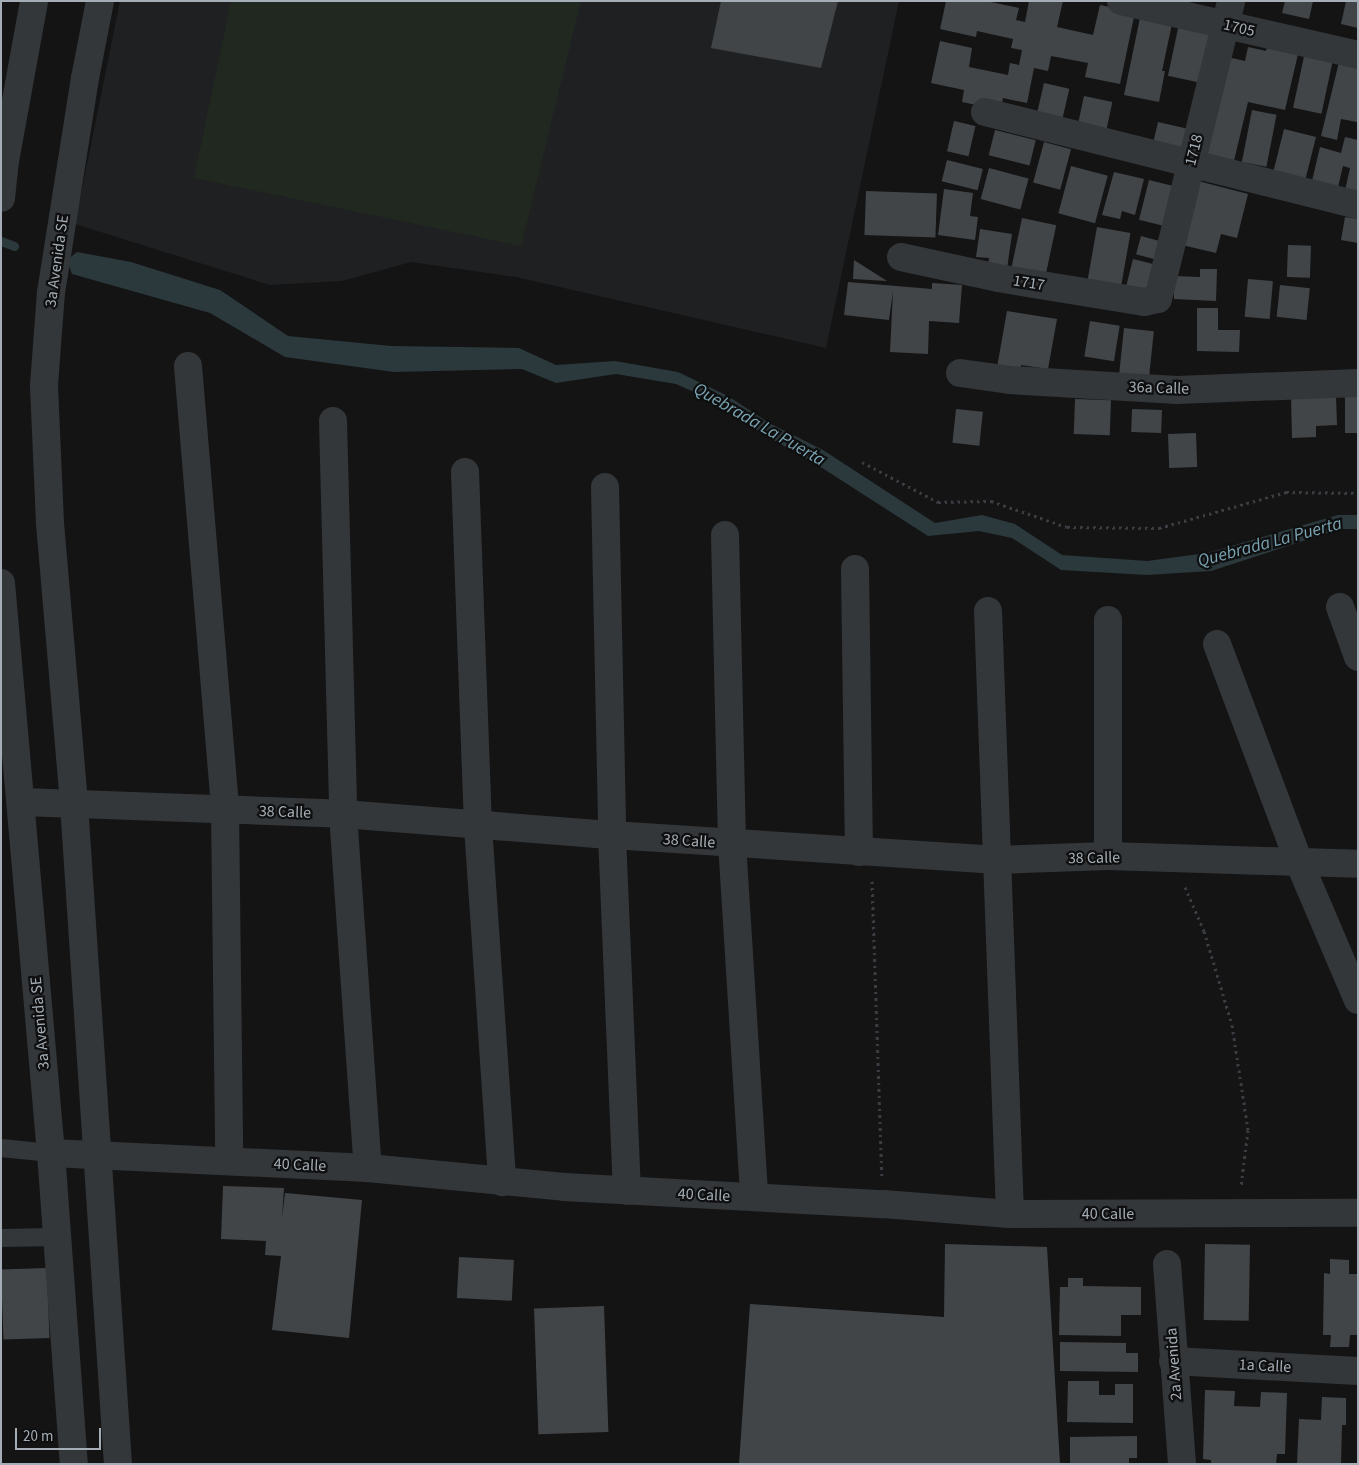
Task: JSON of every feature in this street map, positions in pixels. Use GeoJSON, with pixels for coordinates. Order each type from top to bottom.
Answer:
{"type":"FeatureCollection","features":[{"type":"Feature","properties":{"kind":"street"},"geometry":{"type":"LineString","coordinates":[[1,198],[5,161],[34,1]]}},
{"type":"Feature","properties":{"kind":"street","name":"3a Avenida SE"},"geometry":{"type":"LineString","coordinates":[[100,1],[85,78],[51,292],[44,386],[50,523],[74,804],[118,1464]]}},
{"type":"Feature","properties":{"kind":"street","name":"1705"},"geometry":{"type":"LineString","coordinates":[[1121,1],[1228,13],[1358,55]]}},
{"type":"Feature","properties":{"kind":"street","name":"1718"},"geometry":{"type":"LineString","coordinates":[[1158,299],[1228,13]]}},
{"type":"Feature","properties":{"kind":"street"},"geometry":{"type":"LineString","coordinates":[[985,112],[1358,206]]}},
{"type":"Feature","properties":{"kind":"street","name":"1717"},"geometry":{"type":"LineString","coordinates":[[901,257],[1008,280],[1144,302],[1158,299]]}},
{"type":"Feature","properties":{"kind":"street"},"geometry":{"type":"LineString","coordinates":[[188,366],[225,810],[229,1161]]}},
{"type":"Feature","properties":{"kind":"street","name":"36a Calle"},"geometry":{"type":"LineString","coordinates":[[960,373],[1010,380],[1177,390],[1358,383]]}},
{"type":"Feature","properties":{"kind":"street"},"geometry":{"type":"LineString","coordinates":[[333,421],[343,814],[368,1168]]}},
{"type":"Feature","properties":{"kind":"street"},"geometry":{"type":"LineString","coordinates":[[465,472],[478,826],[502,1182]]}},
{"type":"Feature","properties":{"kind":"street"},"geometry":{"type":"LineString","coordinates":[[605,487],[612,835],[627,1191]]}},
{"type":"Feature","properties":{"kind":"street"},"geometry":{"type":"LineString","coordinates":[[725,535],[732,844],[754,1197]]}},
{"type":"Feature","properties":{"kind":"street"},"geometry":{"type":"LineString","coordinates":[[855,569],[865,852]]}},
{"type":"Feature","properties":{"kind":"street","name":"3a Avenida SE"},"geometry":{"type":"LineString","coordinates":[[1,583],[22,802],[74,1464]]}},
{"type":"Feature","properties":{"kind":"street"},"geometry":{"type":"LineString","coordinates":[[1340,607],[1358,657]]}},
{"type":"Feature","properties":{"kind":"street"},"geometry":{"type":"LineString","coordinates":[[988,611],[1010,1214]]}},
{"type":"Feature","properties":{"kind":"street"},"geometry":{"type":"LineString","coordinates":[[1108,620],[1108,856]]}},
{"type":"Feature","properties":{"kind":"street"},"geometry":{"type":"LineString","coordinates":[[1216,644],[1299,862],[1358,1000]]}},
{"type":"Feature","properties":{"kind":"street","name":"38 Calle"},"geometry":{"type":"LineString","coordinates":[[22,802],[343,814],[478,826],[732,844],[998,860],[1108,856],[1358,864]]}},
{"type":"Feature","properties":{"kind":"street","name":"40 Calle"},"geometry":{"type":"LineString","coordinates":[[51,1153],[368,1168],[502,1182],[627,1191],[883,1204],[1010,1214],[1358,1213]]}},
{"type":"Feature","properties":{"kind":"street","name":"2a Avenida"},"geometry":{"type":"LineString","coordinates":[[1167,1264],[1182,1464]]}},
{"type":"Feature","properties":{"kind":"street","name":"1a Calle"},"geometry":{"type":"LineString","coordinates":[[1173,1361],[1358,1371]]}},
{"type":"Feature","properties":{"kind":"lane"},"geometry":{"type":"LineString","coordinates":[[1,1148],[51,1153]]}},
{"type":"Feature","properties":{"kind":"lane"},"geometry":{"type":"LineString","coordinates":[[1,1238],[57,1237]]}},
{"type":"Feature","properties":{"kind":"path"},"geometry":{"type":"LineString","coordinates":[[862,462],[938,502],[991,501],[1067,527],[1159,528],[1286,492],[1358,493]]}},
{"type":"Feature","properties":{"kind":"path"},"geometry":{"type":"LineString","coordinates":[[865,852],[883,1204]]}},
{"type":"Feature","properties":{"kind":"path"},"geometry":{"type":"LineString","coordinates":[[1173,859],[1204,931],[1232,1025],[1248,1130],[1238,1214]]}},
{"type":"Feature","properties":{"kind":"shaded area"},"geometry":{"type":"Polygon","coordinates":[[[120,1],[899,1],[826,348],[516,277],[411,262],[342,281],[270,285],[75,224],[120,1]]]}},
{"type":"Feature","properties":{"kind":"shaded area"},"geometry":{"type":"Polygon","coordinates":[[[231,1],[581,1],[521,246],[194,178],[231,1]]]}},
{"type":"Feature","properties":{"kind":"water"},"geometry":{"type":"Polygon","coordinates":[[[77,252],[131,262],[220,290],[288,336],[391,346],[519,348],[556,365],[615,361],[678,372],[728,396],[769,423],[823,450],[935,523],[982,515],[1015,524],[1062,555],[1147,561],[1207,553],[1338,515],[1358,515],[1358,529],[1340,529],[1211,571],[1147,575],[1061,570],[1012,538],[979,531],[928,536],[816,464],[761,433],[723,405],[676,384],[616,374],[556,383],[522,369],[394,372],[285,357],[210,313],[72,274],[67,260],[77,252]]]}},
{"type":"Feature","properties":{"kind":"building"},"geometry":{"type":"Polygon","coordinates":[[[721,1],[838,1],[821,68],[711,48],[721,1]]]}},
{"type":"Feature","properties":{"kind":"building"},"geometry":{"type":"Polygon","coordinates":[[[946,1],[986,1],[1019,8],[1016,20],[1025,22],[1029,1],[1063,1],[1057,27],[1093,35],[1100,5],[1135,12],[1120,84],[1085,77],[1088,63],[1051,56],[1048,71],[1034,68],[1027,103],[1003,98],[1001,110],[962,102],[964,90],[931,83],[940,41],[972,48],[969,67],[1008,75],[1010,63],[1019,65],[1022,50],[1011,48],[1013,39],[977,31],[976,37],[940,29],[946,1]]]}},
{"type":"Feature","properties":{"kind":"building"},"geometry":{"type":"Polygon","coordinates":[[[1285,1],[1313,1],[1309,19],[1282,13],[1285,1]]]}},
{"type":"Feature","properties":{"kind":"building"},"geometry":{"type":"Polygon","coordinates":[[[1346,1],[1358,1],[1358,28],[1341,24],[1346,1]]]}},
{"type":"Feature","properties":{"kind":"building"},"geometry":{"type":"Polygon","coordinates":[[[1141,13],[1173,19],[1162,71],[1165,71],[1159,102],[1124,95],[1141,13]]]}},
{"type":"Feature","properties":{"kind":"building"},"geometry":{"type":"Polygon","coordinates":[[[1180,19],[1217,27],[1205,84],[1168,76],[1180,19]]]}},
{"type":"Feature","properties":{"kind":"building"},"geometry":{"type":"Polygon","coordinates":[[[1269,39],[1298,54],[1285,110],[1248,102],[1233,165],[1199,158],[1223,56],[1245,61],[1248,47],[1266,51],[1269,39]]]}},
{"type":"Feature","properties":{"kind":"building"},"geometry":{"type":"Polygon","coordinates":[[[1306,47],[1334,53],[1321,114],[1293,108],[1306,47]]]}},
{"type":"Feature","properties":{"kind":"building"},"geometry":{"type":"Polygon","coordinates":[[[1339,62],[1358,67],[1358,118],[1357,122],[1341,119],[1337,140],[1321,136],[1339,62]]]}},
{"type":"Feature","properties":{"kind":"building"},"geometry":{"type":"Polygon","coordinates":[[[1044,83],[1069,89],[1061,124],[1036,118],[1044,83]]]}},
{"type":"Feature","properties":{"kind":"building"},"geometry":{"type":"Polygon","coordinates":[[[1084,96],[1112,102],[1106,131],[1078,125],[1084,96]]]}},
{"type":"Feature","properties":{"kind":"building"},"geometry":{"type":"Polygon","coordinates":[[[1252,110],[1277,115],[1266,167],[1242,162],[1252,110]]]}},
{"type":"Feature","properties":{"kind":"building"},"geometry":{"type":"Polygon","coordinates":[[[954,121],[975,126],[968,156],[947,151],[954,121]]]}},
{"type":"Feature","properties":{"kind":"building"},"geometry":{"type":"Polygon","coordinates":[[[1158,122],[1193,130],[1188,151],[1153,142],[1158,122]]]}},
{"type":"Feature","properties":{"kind":"building"},"geometry":{"type":"Polygon","coordinates":[[[1284,129],[1316,137],[1304,184],[1272,176],[1284,129]]]}},
{"type":"Feature","properties":{"kind":"building"},"geometry":{"type":"Polygon","coordinates":[[[995,130],[1036,140],[1029,165],[989,155],[995,130]]]}},
{"type":"Feature","properties":{"kind":"building"},"geometry":{"type":"Polygon","coordinates":[[[1345,137],[1358,140],[1358,199],[1344,195],[1350,168],[1343,166],[1338,187],[1312,181],[1320,147],[1341,153],[1345,137]]]}},
{"type":"Feature","properties":{"kind":"building"},"geometry":{"type":"Polygon","coordinates":[[[1044,142],[1071,149],[1060,190],[1033,183],[1044,142]]]}},
{"type":"Feature","properties":{"kind":"building"},"geometry":{"type":"Polygon","coordinates":[[[947,160],[983,169],[978,190],[942,181],[947,160]]]}},
{"type":"Feature","properties":{"kind":"building"},"geometry":{"type":"Polygon","coordinates":[[[1071,166],[1108,176],[1095,223],[1058,213],[1071,166]]]}},
{"type":"Feature","properties":{"kind":"building"},"geometry":{"type":"Polygon","coordinates":[[[989,168],[1029,179],[1020,210],[981,199],[989,168]]]}},
{"type":"Feature","properties":{"kind":"building"},"geometry":{"type":"Polygon","coordinates":[[[1114,172],[1144,179],[1135,215],[1122,211],[1120,219],[1102,215],[1114,172]]]}},
{"type":"Feature","properties":{"kind":"building"},"geometry":{"type":"Polygon","coordinates":[[[1149,180],[1177,187],[1167,227],[1139,220],[1149,180]]]}},
{"type":"Feature","properties":{"kind":"building"},"geometry":{"type":"Polygon","coordinates":[[[1198,181],[1248,194],[1237,238],[1221,234],[1216,253],[1182,245],[1198,181]]]}},
{"type":"Feature","properties":{"kind":"building"},"geometry":{"type":"Polygon","coordinates":[[[944,189],[973,193],[970,216],[978,217],[975,240],[938,235],[944,189]]]}},
{"type":"Feature","properties":{"kind":"building"},"geometry":{"type":"Polygon","coordinates":[[[866,191],[937,193],[935,237],[864,235],[866,191]]]}},
{"type":"Feature","properties":{"kind":"building"},"geometry":{"type":"Polygon","coordinates":[[[1345,217],[1358,219],[1358,243],[1341,240],[1345,217]]]}},
{"type":"Feature","properties":{"kind":"building"},"geometry":{"type":"Polygon","coordinates":[[[1022,218],[1056,225],[1045,280],[1010,273],[1022,218]]]}},
{"type":"Feature","properties":{"kind":"building"},"geometry":{"type":"Polygon","coordinates":[[[1097,227],[1130,233],[1120,292],[1087,286],[1097,227]]]}},
{"type":"Feature","properties":{"kind":"building"},"geometry":{"type":"Polygon","coordinates":[[[980,229],[1012,234],[1007,269],[988,267],[989,258],[976,257],[980,229]]]}},
{"type":"Feature","properties":{"kind":"building"},"geometry":{"type":"Polygon","coordinates":[[[1141,236],[1163,242],[1158,260],[1136,254],[1141,236]]]}},
{"type":"Feature","properties":{"kind":"building"},"geometry":{"type":"Polygon","coordinates":[[[1288,245],[1311,246],[1310,278],[1287,277],[1288,245]]]}},
{"type":"Feature","properties":{"kind":"building"},"geometry":{"type":"Polygon","coordinates":[[[1133,259],[1162,266],[1155,296],[1126,289],[1133,259]]]}},
{"type":"Feature","properties":{"kind":"building"},"geometry":{"type":"Polygon","coordinates":[[[854,260],[887,281],[853,279],[854,260]]]}},
{"type":"Feature","properties":{"kind":"building"},"geometry":{"type":"Polygon","coordinates":[[[1200,269],[1217,269],[1216,301],[1174,299],[1174,276],[1200,277],[1200,269]]]}},
{"type":"Feature","properties":{"kind":"building"},"geometry":{"type":"Polygon","coordinates":[[[1248,279],[1273,281],[1270,319],[1245,317],[1248,279]]]}},
{"type":"Feature","properties":{"kind":"building"},"geometry":{"type":"Polygon","coordinates":[[[848,282],[932,289],[932,283],[962,285],[959,323],[929,321],[928,354],[890,352],[893,291],[889,320],[844,315],[848,282]]]}},
{"type":"Feature","properties":{"kind":"building"},"geometry":{"type":"Polygon","coordinates":[[[1280,285],[1310,288],[1306,320],[1277,317],[1280,285]]]}},
{"type":"Feature","properties":{"kind":"building"},"geometry":{"type":"Polygon","coordinates":[[[1197,308],[1218,308],[1218,330],[1240,330],[1239,352],[1197,351],[1197,308]]]}},
{"type":"Feature","properties":{"kind":"building"},"geometry":{"type":"Polygon","coordinates":[[[1007,311],[1057,319],[1048,369],[1021,365],[1020,377],[996,373],[1007,311]]]}},
{"type":"Feature","properties":{"kind":"building"},"geometry":{"type":"Polygon","coordinates":[[[1090,321],[1120,326],[1114,361],[1084,357],[1090,321]]]}},
{"type":"Feature","properties":{"kind":"building"},"geometry":{"type":"Polygon","coordinates":[[[1124,328],[1154,331],[1149,381],[1119,378],[1124,328]]]}},
{"type":"Feature","properties":{"kind":"building"},"geometry":{"type":"Polygon","coordinates":[[[1336,396],[1337,425],[1316,426],[1316,437],[1292,438],[1291,397],[1336,396]]]}},
{"type":"Feature","properties":{"kind":"building"},"geometry":{"type":"Polygon","coordinates":[[[1345,396],[1358,396],[1358,433],[1345,433],[1345,396]]]}},
{"type":"Feature","properties":{"kind":"building"},"geometry":{"type":"Polygon","coordinates":[[[1075,399],[1111,400],[1110,435],[1074,434],[1075,399]]]}},
{"type":"Feature","properties":{"kind":"building"},"geometry":{"type":"Polygon","coordinates":[[[956,409],[983,412],[979,446],[952,443],[956,409]]]}},
{"type":"Feature","properties":{"kind":"building"},"geometry":{"type":"Polygon","coordinates":[[[1132,409],[1162,410],[1161,433],[1131,432],[1132,409]]]}},
{"type":"Feature","properties":{"kind":"building"},"geometry":{"type":"Polygon","coordinates":[[[1196,433],[1197,467],[1169,468],[1168,434],[1196,433]]]}},
{"type":"Feature","properties":{"kind":"building"},"geometry":{"type":"Polygon","coordinates":[[[223,1186],[284,1188],[282,1219],[285,1193],[362,1200],[349,1338],[272,1330],[281,1256],[265,1255],[266,1241],[221,1239],[223,1186]]]}},
{"type":"Feature","properties":{"kind":"building"},"geometry":{"type":"Polygon","coordinates":[[[945,1244],[1047,1247],[1060,1464],[739,1464],[750,1304],[944,1317],[945,1244]]]}},
{"type":"Feature","properties":{"kind":"building"},"geometry":{"type":"Polygon","coordinates":[[[1205,1244],[1250,1245],[1249,1321],[1204,1320],[1205,1244]]]}},
{"type":"Feature","properties":{"kind":"building"},"geometry":{"type":"Polygon","coordinates":[[[459,1257],[514,1260],[512,1301],[457,1298],[459,1257]]]}},
{"type":"Feature","properties":{"kind":"building"},"geometry":{"type":"Polygon","coordinates":[[[1330,1259],[1349,1260],[1349,1274],[1358,1274],[1358,1335],[1350,1335],[1349,1347],[1330,1347],[1331,1335],[1323,1335],[1324,1273],[1330,1274],[1330,1259]]]}},
{"type":"Feature","properties":{"kind":"building"},"geometry":{"type":"Polygon","coordinates":[[[47,1268],[49,1338],[3,1340],[1,1270],[47,1268]]]}},
{"type":"Feature","properties":{"kind":"building"},"geometry":{"type":"Polygon","coordinates":[[[1068,1278],[1083,1278],[1083,1286],[1141,1287],[1141,1315],[1121,1315],[1121,1336],[1059,1335],[1060,1287],[1068,1287],[1068,1278]]]}},
{"type":"Feature","properties":{"kind":"building"},"geometry":{"type":"Polygon","coordinates":[[[604,1306],[608,1432],[538,1434],[534,1308],[604,1306]]]}},
{"type":"Feature","properties":{"kind":"building"},"geometry":{"type":"Polygon","coordinates":[[[1060,1342],[1126,1343],[1126,1353],[1138,1353],[1138,1372],[1060,1371],[1060,1342]]]}},
{"type":"Feature","properties":{"kind":"building"},"geometry":{"type":"Polygon","coordinates":[[[1068,1381],[1099,1381],[1099,1395],[1115,1395],[1115,1384],[1133,1384],[1133,1423],[1067,1422],[1068,1381]]]}},
{"type":"Feature","properties":{"kind":"building"},"geometry":{"type":"Polygon","coordinates":[[[1205,1390],[1235,1391],[1234,1406],[1260,1407],[1261,1392],[1287,1393],[1285,1454],[1277,1454],[1276,1464],[1211,1464],[1211,1460],[1203,1459],[1205,1390]]]}},
{"type":"Feature","properties":{"kind":"building"},"geometry":{"type":"Polygon","coordinates":[[[1322,1397],[1346,1398],[1346,1425],[1342,1425],[1341,1464],[1297,1464],[1299,1419],[1321,1420],[1322,1397]]]}},
{"type":"Feature","properties":{"kind":"building"},"geometry":{"type":"Polygon","coordinates":[[[1137,1436],[1137,1458],[1129,1458],[1129,1464],[1070,1464],[1070,1437],[1137,1436]]]}},
{"type":"Feature","properties":{"kind":"waterway","name":"Quebrada La Puerta"},"geometry":{"type":"LineString","coordinates":[[1,241],[14,246]]}}]}
